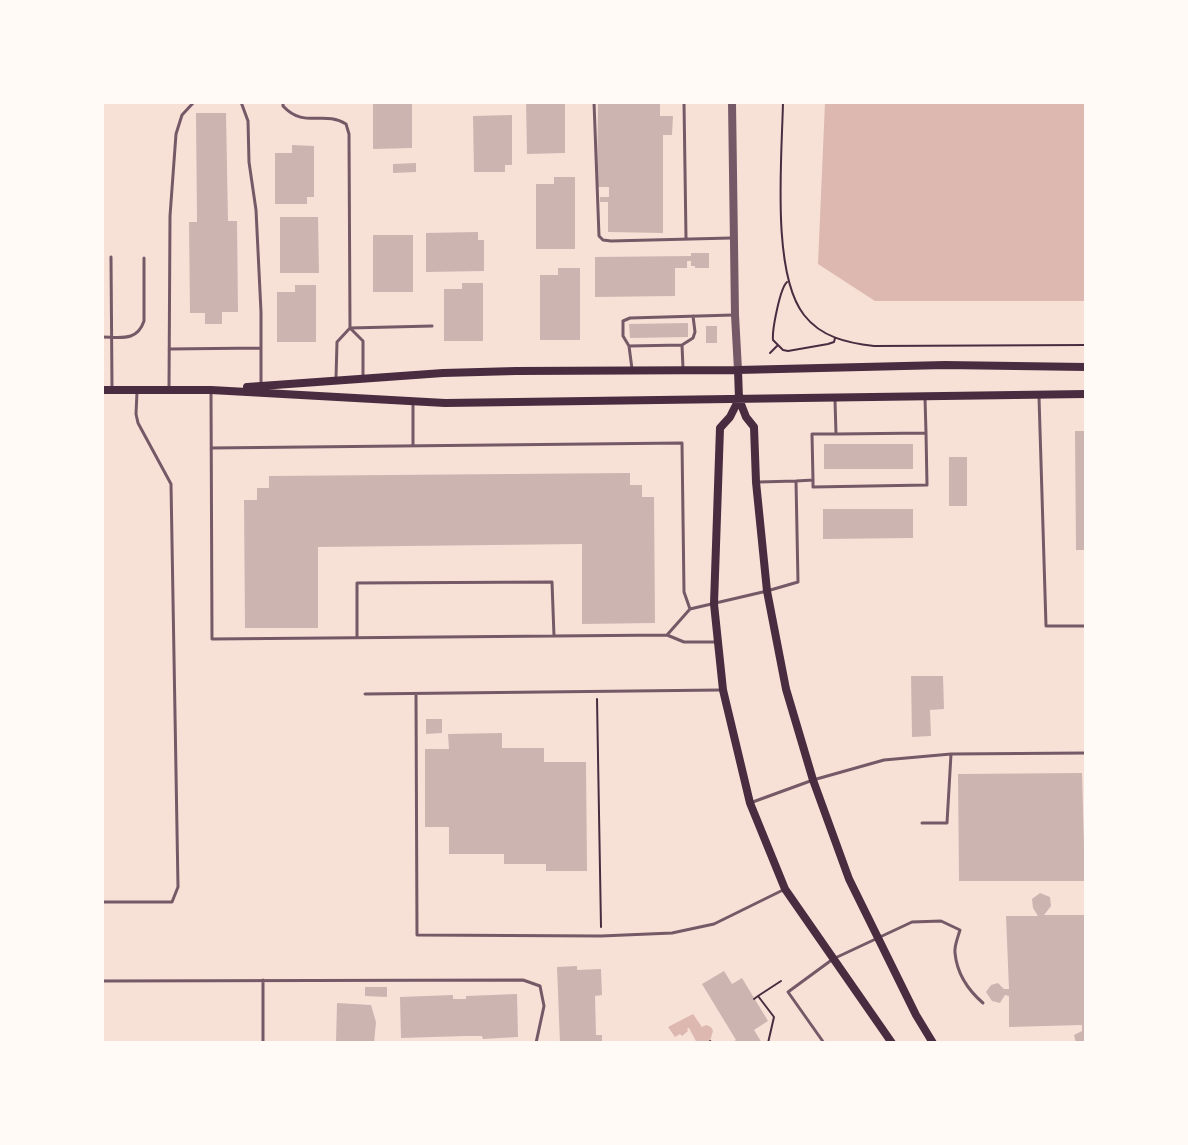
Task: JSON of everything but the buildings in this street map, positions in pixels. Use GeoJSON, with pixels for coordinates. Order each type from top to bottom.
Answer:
{"type":"FeatureCollection","features":[{"type":"Feature","properties":{"kind":"main road"},"geometry":{"type":"LineString","coordinates":[[211,390],[474,372],[738,370],[945,365],[1086,367]]}},
{"type":"Feature","properties":{"kind":"main road"},"geometry":{"type":"LineString","coordinates":[[738,370],[739,399],[746,417],[754,428],[756,482],[768,591],[786,688],[813,780],[849,879],[916,1016],[933,1043]]}},
{"type":"Feature","properties":{"kind":"main road"},"geometry":{"type":"LineString","coordinates":[[102,390],[211,390],[457,402],[1086,394]]}},
{"type":"Feature","properties":{"kind":"main road"},"geometry":{"type":"LineString","coordinates":[[739,399],[730,417],[720,428],[714,604],[723,690],[750,803],[785,889],[891,1043]]}},
{"type":"Feature","properties":{"kind":"street"},"geometry":{"type":"LineString","coordinates":[[732,102],[738,370]]}},
{"type":"Feature","properties":{"kind":"lane"},"geometry":{"type":"LineString","coordinates":[[170,390],[170,216],[176,134],[182,115],[194,102]]}},
{"type":"Feature","properties":{"kind":"lane"},"geometry":{"type":"LineString","coordinates":[[241,102],[248,121],[249,162],[256,210],[261,312],[261,386]]}},
{"type":"Feature","properties":{"kind":"lane"},"geometry":{"type":"LineString","coordinates":[[283,102],[283,106],[292,115],[303,118],[338,119],[346,124],[349,134],[350,328],[337,342],[336,380]]}},
{"type":"Feature","properties":{"kind":"lane"},"geometry":{"type":"LineString","coordinates":[[594,102],[599,236],[603,240],[734,238]]}},
{"type":"Feature","properties":{"kind":"lane"},"geometry":{"type":"LineString","coordinates":[[684,102],[686,238]]}},
{"type":"Feature","properties":{"kind":"lane"},"geometry":{"type":"LineString","coordinates":[[111,257],[112,390]]}},
{"type":"Feature","properties":{"kind":"lane"},"geometry":{"type":"LineString","coordinates":[[102,337],[133,336],[141,330],[144,321],[144,258]]}},
{"type":"Feature","properties":{"kind":"lane"},"geometry":{"type":"LineString","coordinates":[[632,371],[629,346],[623,336],[623,321],[630,318],[735,315]]}},
{"type":"Feature","properties":{"kind":"lane"},"geometry":{"type":"LineString","coordinates":[[629,346],[682,345],[693,338],[696,332],[693,316]]}},
{"type":"Feature","properties":{"kind":"lane"},"geometry":{"type":"LineString","coordinates":[[350,328],[432,327]]}},
{"type":"Feature","properties":{"kind":"lane"},"geometry":{"type":"LineString","coordinates":[[350,328],[363,341],[363,379]]}},
{"type":"Feature","properties":{"kind":"lane"},"geometry":{"type":"LineString","coordinates":[[682,345],[683,370]]}},
{"type":"Feature","properties":{"kind":"lane"},"geometry":{"type":"LineString","coordinates":[[169,349],[261,348]]}},
{"type":"Feature","properties":{"kind":"lane"},"geometry":{"type":"LineString","coordinates":[[102,902],[172,902],[178,886],[171,484],[138,423],[137,390]]}},
{"type":"Feature","properties":{"kind":"lane"},"geometry":{"type":"LineString","coordinates":[[211,390],[212,639],[667,635],[684,642],[718,642]]}},
{"type":"Feature","properties":{"kind":"lane"},"geometry":{"type":"LineString","coordinates":[[1039,395],[1046,627],[1086,626]]}},
{"type":"Feature","properties":{"kind":"lane"},"geometry":{"type":"LineString","coordinates":[[925,397],[926,433],[927,485],[813,487],[812,434],[926,433]]}},
{"type":"Feature","properties":{"kind":"lane"},"geometry":{"type":"LineString","coordinates":[[835,398],[836,434]]}},
{"type":"Feature","properties":{"kind":"lane"},"geometry":{"type":"LineString","coordinates":[[412,401],[413,446]]}},
{"type":"Feature","properties":{"kind":"lane"},"geometry":{"type":"LineString","coordinates":[[211,448],[682,443],[684,592],[690,609]]}},
{"type":"Feature","properties":{"kind":"lane"},"geometry":{"type":"LineString","coordinates":[[667,635],[690,609],[798,582],[796,480]]}},
{"type":"Feature","properties":{"kind":"lane"},"geometry":{"type":"LineString","coordinates":[[756,482],[813,480]]}},
{"type":"Feature","properties":{"kind":"lane"},"geometry":{"type":"LineString","coordinates":[[357,637],[357,583],[552,582],[554,636]]}},
{"type":"Feature","properties":{"kind":"lane"},"geometry":{"type":"LineString","coordinates":[[365,694],[723,690]]}},
{"type":"Feature","properties":{"kind":"lane"},"geometry":{"type":"LineString","coordinates":[[416,694],[417,935],[601,936],[672,933],[714,924],[785,889]]}},
{"type":"Feature","properties":{"kind":"lane"},"geometry":{"type":"LineString","coordinates":[[750,803],[813,780],[884,760],[951,754],[1086,753]]}},
{"type":"Feature","properties":{"kind":"lane"},"geometry":{"type":"LineString","coordinates":[[922,823],[947,823],[951,754]]}},
{"type":"Feature","properties":{"kind":"lane"},"geometry":{"type":"LineString","coordinates":[[824,1043],[788,992],[833,959],[912,922],[941,921],[960,930],[954,952],[962,977],[970,992],[983,1003]]}},
{"type":"Feature","properties":{"kind":"lane"},"geometry":{"type":"LineString","coordinates":[[263,980],[263,1043]]}},
{"type":"Feature","properties":{"kind":"lane"},"geometry":{"type":"LineString","coordinates":[[102,981],[523,980],[540,986],[544,1006],[537,1043]]}},
{"type":"Feature","properties":{"kind":"path"},"geometry":{"type":"LineString","coordinates":[[783,102],[782,216],[785,269],[792,293],[804,315],[820,330],[836,338],[858,344],[884,346],[1086,345]]}},
{"type":"Feature","properties":{"kind":"path"},"geometry":{"type":"LineString","coordinates":[[788,281],[782,287],[773,328],[773,340],[783,350],[793,350],[828,344],[834,342],[836,338]]}},
{"type":"Feature","properties":{"kind":"path"},"geometry":{"type":"LineString","coordinates":[[770,353],[778,345]]}},
{"type":"Feature","properties":{"kind":"path"},"geometry":{"type":"LineString","coordinates":[[597,692],[601,936]]}},
{"type":"Feature","properties":{"kind":"path"},"geometry":{"type":"LineString","coordinates":[[754,999],[781,981]]}},
{"type":"Feature","properties":{"kind":"path"},"geometry":{"type":"LineString","coordinates":[[758,996],[774,1017],[768,1043]]}},
{"type":"Feature","properties":{"kind":"shaded area"},"geometry":{"type":"Polygon","coordinates":[[[825,102],[1086,102],[1086,301],[875,301],[818,264],[825,102]]]}},
{"type":"Feature","properties":{"kind":"shaded area"},"geometry":{"type":"Polygon","coordinates":[[[693,1014],[702,1027],[706,1025],[711,1027],[713,1031],[710,1041],[697,1043],[689,1028],[682,1036],[680,1034],[675,1037],[668,1027],[693,1014]]]}}]}
